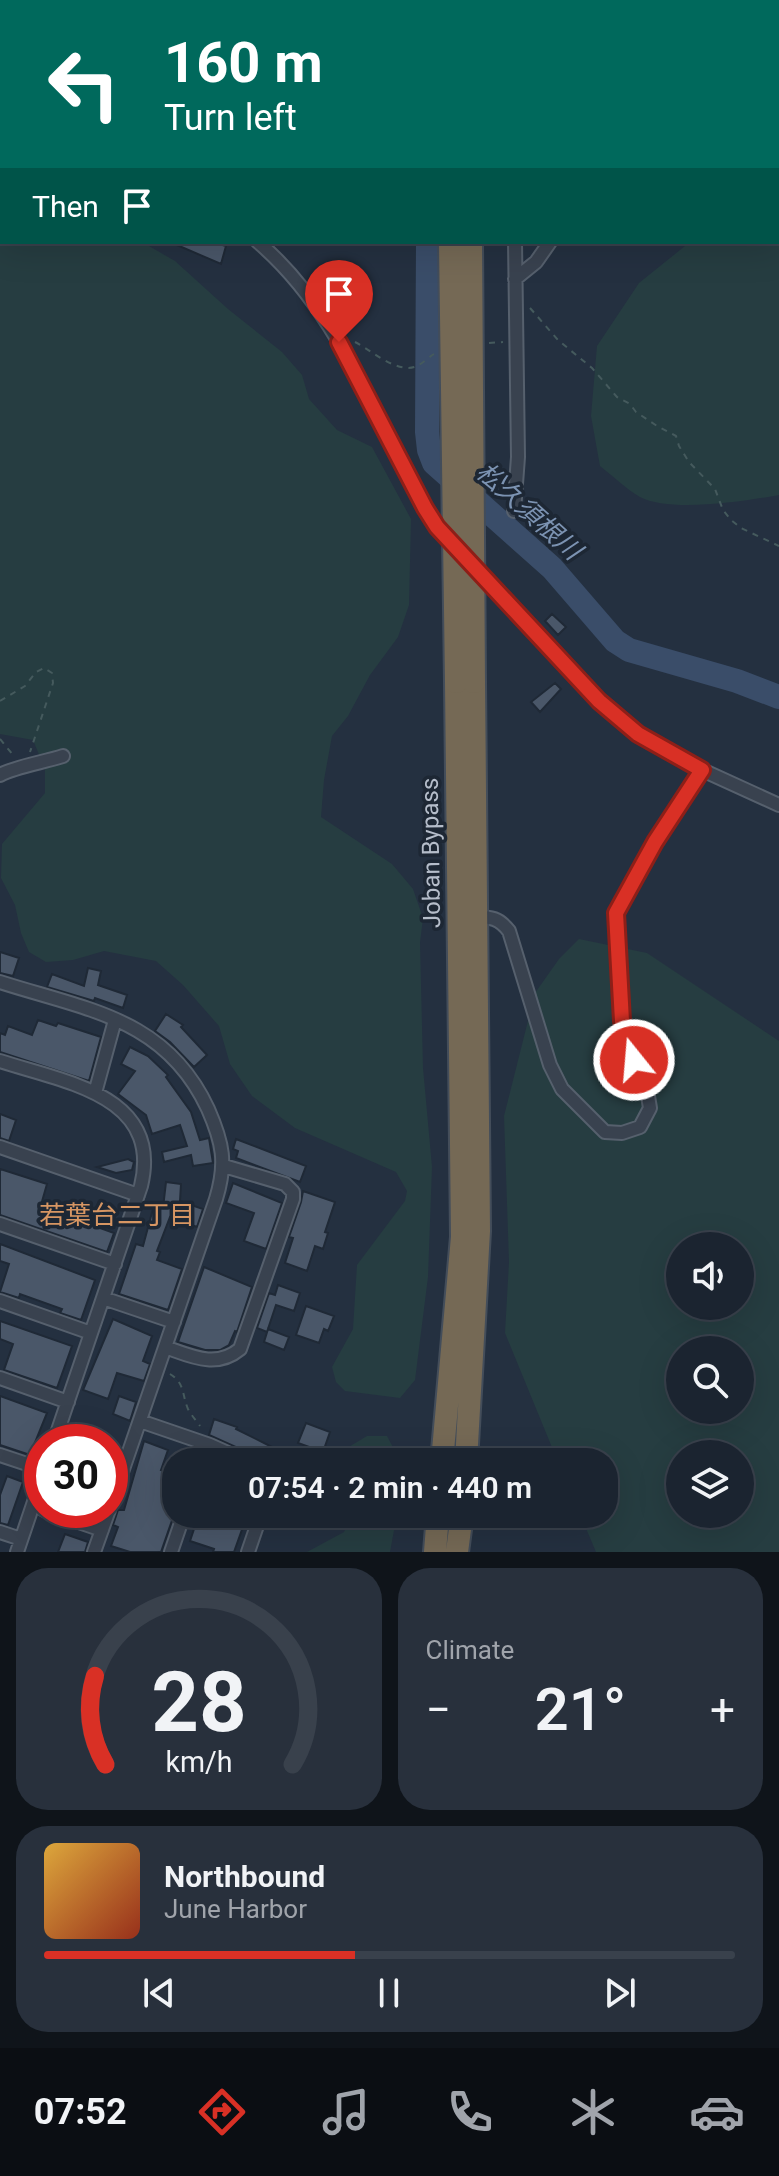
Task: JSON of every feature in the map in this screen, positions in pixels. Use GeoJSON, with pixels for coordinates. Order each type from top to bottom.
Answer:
{"type":"FeatureCollection","features":[{"type":"Feature","properties":{"kind":"highway","name":"Joban Bypass"},"geometry":{"type":"LineString","coordinates":[[450,244],[476,917],[479,1231],[467,1448]]}},
{"type":"Feature","properties":{"kind":"highway","name":"Joban Bypass"},"geometry":{"type":"LineString","coordinates":[[443,1448],[462,1237],[471,244]]}},
{"type":"Feature","properties":{"kind":"highway"},"geometry":{"type":"LineString","coordinates":[[435,1552],[437,1528]]}},
{"type":"Feature","properties":{"kind":"highway"},"geometry":{"type":"LineString","coordinates":[[457,1552],[460,1528]]}},
{"type":"Feature","properties":{"kind":"street"},"geometry":{"type":"LineString","coordinates":[[260,244],[299,282],[339,342],[437,527],[599,701],[638,734],[702,770],[779,805]]}},
{"type":"Feature","properties":{"kind":"street"},"geometry":{"type":"LineString","coordinates":[[514,511],[518,457],[515,244]]}},
{"type":"Feature","properties":{"kind":"street"},"geometry":{"type":"LineString","coordinates":[[515,279],[536,262],[549,244]]}},
{"type":"Feature","properties":{"kind":"street"},"geometry":{"type":"LineString","coordinates":[[0,775],[63,756]]}},
{"type":"Feature","properties":{"kind":"street"},"geometry":{"type":"LineString","coordinates":[[476,917],[495,918],[509,931],[550,1065],[562,1089],[605,1132],[622,1133],[640,1127],[650,1108],[647,1090],[622,1021],[616,913],[655,842],[702,770]]}},
{"type":"Feature","properties":{"kind":"street"},"geometry":{"type":"LineString","coordinates":[[0,982],[144,1032],[175,1057],[193,1082],[214,1122],[222,1146],[224,1166],[216,1199],[128,1456]]}},
{"type":"Feature","properties":{"kind":"street"},"geometry":{"type":"LineString","coordinates":[[95,1093],[115,1020]]}},
{"type":"Feature","properties":{"kind":"street"},"geometry":{"type":"LineString","coordinates":[[0,1061],[95,1093],[116,1104],[139,1133],[144,1164],[138,1195],[60,1424]]}},
{"type":"Feature","properties":{"kind":"street"},"geometry":{"type":"LineString","coordinates":[[0,1147],[138,1195]]}},
{"type":"Feature","properties":{"kind":"street"},"geometry":{"type":"LineString","coordinates":[[165,1347],[209,1361],[233,1355],[240,1349],[293,1199],[293,1192],[285,1184],[224,1166]]}},
{"type":"Feature","properties":{"kind":"street"},"geometry":{"type":"LineString","coordinates":[[0,1224],[115,1264]]}},
{"type":"Feature","properties":{"kind":"street"},"geometry":{"type":"LineString","coordinates":[[103,1298],[174,1322]]}},
{"type":"Feature","properties":{"kind":"street"},"geometry":{"type":"LineString","coordinates":[[0,1301],[91,1333]]}},
{"type":"Feature","properties":{"kind":"street"},"geometry":{"type":"LineString","coordinates":[[0,1378],[68,1402]]}},
{"type":"Feature","properties":{"kind":"street"},"geometry":{"type":"LineString","coordinates":[[140,1421],[216,1448]]}},
{"type":"Feature","properties":{"kind":"street"},"geometry":{"type":"LineString","coordinates":[[203,1448],[204,1443]]}},
{"type":"Feature","properties":{"kind":"street"},"geometry":{"type":"LineString","coordinates":[[0,1455],[24,1463]]}},
{"type":"Feature","properties":{"kind":"street"},"geometry":{"type":"LineString","coordinates":[[0,1532],[19,1546],[29,1528]]}},
{"type":"Feature","properties":{"kind":"street"},"geometry":{"type":"LineString","coordinates":[[94,1552],[102,1530],[96,1528]]}},
{"type":"Feature","properties":{"kind":"street"},"geometry":{"type":"LineString","coordinates":[[171,1552],[179,1528]]}},
{"type":"Feature","properties":{"kind":"street"},"geometry":{"type":"LineString","coordinates":[[248,1552],[256,1528]]}},
{"type":"Feature","properties":{"kind":"path"},"geometry":{"type":"LineString","coordinates":[[516,297],[532,309],[558,340],[589,366],[617,397],[676,436],[689,462],[715,489],[723,510],[731,520],[779,546]]}},
{"type":"Feature","properties":{"kind":"path"},"geometry":{"type":"LineString","coordinates":[[339,342],[352,340],[384,359],[409,368],[437,352]]}},
{"type":"Feature","properties":{"kind":"path"},"geometry":{"type":"LineString","coordinates":[[489,343],[516,342]]}},
{"type":"Feature","properties":{"kind":"path"},"geometry":{"type":"LineString","coordinates":[[0,701],[25,686],[36,672],[44,668],[52,673],[53,683],[47,704],[24,768]]}},
{"type":"Feature","properties":{"kind":"path"},"geometry":{"type":"LineString","coordinates":[[0,739],[24,768]]}},
{"type":"Feature","properties":{"kind":"path"},"geometry":{"type":"LineString","coordinates":[[157,1370],[177,1379],[183,1387],[190,1413],[201,1428],[204,1443]]}},
{"type":"Feature","properties":{"kind":"green space"},"geometry":{"type":"Polygon","coordinates":[[[0,244],[145,244],[175,261],[282,352],[302,375],[309,399],[337,430],[372,447],[411,519],[409,605],[398,637],[332,736],[321,817],[392,864],[413,889],[423,918],[420,942],[423,1068],[432,1167],[428,1277],[415,1380],[400,1398],[345,1391],[336,1382],[332,1367],[353,1329],[357,1265],[405,1201],[407,1191],[396,1172],[295,1128],[252,1096],[230,1064],[219,1026],[183,985],[156,961],[104,951],[73,960],[46,962],[29,952],[15,905],[1,878],[2,844],[45,793],[45,769],[33,740],[0,734],[0,244]]]}},
{"type":"Feature","properties":{"kind":"green space"},"geometry":{"type":"Polygon","coordinates":[[[688,244],[779,244],[779,495],[688,505],[653,502],[640,497],[600,466],[591,416],[597,346],[639,283],[688,244]]]}},
{"type":"Feature","properties":{"kind":"green space"},"geometry":{"type":"Polygon","coordinates":[[[579,939],[647,953],[779,1041],[779,1552],[596,1552],[586,1528],[618,1528],[618,1448],[552,1448],[505,1333],[509,1262],[504,1116],[535,993],[559,959],[579,939]]]}},
{"type":"Feature","properties":{"kind":"green space"},"geometry":{"type":"Polygon","coordinates":[[[367,1436],[387,1436],[393,1448],[347,1448],[367,1436]]]}},
{"type":"Feature","properties":{"kind":"green space"},"geometry":{"type":"Polygon","coordinates":[[[346,1528],[394,1528],[390,1552],[307,1552],[346,1528]]]}},
{"type":"Feature","properties":{"kind":"building"},"geometry":{"type":"Polygon","coordinates":[[[175,244],[226,246],[221,264],[175,244]]]}},
{"type":"Feature","properties":{"kind":"building"},"geometry":{"type":"Polygon","coordinates":[[[552,614],[566,627],[558,635],[545,621],[552,614]]]}},
{"type":"Feature","properties":{"kind":"building"},"geometry":{"type":"Polygon","coordinates":[[[555,683],[561,689],[540,712],[531,702],[555,683]]]}},
{"type":"Feature","properties":{"kind":"building"},"geometry":{"type":"Polygon","coordinates":[[[0,952],[19,958],[13,976],[0,973],[0,952]]]}},
{"type":"Feature","properties":{"kind":"building"},"geometry":{"type":"Polygon","coordinates":[[[88,968],[101,971],[98,985],[127,995],[123,1008],[47,987],[52,974],[84,986],[88,968]]]}},
{"type":"Feature","properties":{"kind":"building"},"geometry":{"type":"Polygon","coordinates":[[[166,1014],[183,1025],[181,1027],[207,1055],[194,1067],[155,1031],[166,1014]]]}},
{"type":"Feature","properties":{"kind":"building"},"geometry":{"type":"Polygon","coordinates":[[[38,1020],[101,1037],[89,1081],[0,1052],[0,1033],[5,1035],[8,1026],[32,1035],[38,1020]]]}},
{"type":"Feature","properties":{"kind":"building"},"geometry":{"type":"Polygon","coordinates":[[[130,1047],[148,1056],[168,1075],[166,1077],[191,1112],[200,1140],[209,1138],[213,1163],[193,1166],[191,1155],[164,1162],[162,1152],[187,1146],[180,1125],[152,1134],[146,1115],[118,1094],[135,1071],[121,1064],[130,1047]]]}},
{"type":"Feature","properties":{"kind":"building"},"geometry":{"type":"Polygon","coordinates":[[[0,1114],[16,1120],[9,1141],[0,1138],[0,1114]]]}},
{"type":"Feature","properties":{"kind":"building"},"geometry":{"type":"Polygon","coordinates":[[[236,1139],[306,1166],[300,1182],[236,1158],[238,1151],[233,1149],[236,1139]]]}},
{"type":"Feature","properties":{"kind":"building"},"geometry":{"type":"Polygon","coordinates":[[[128,1159],[134,1162],[132,1170],[116,1173],[97,1167],[128,1159]]]}},
{"type":"Feature","properties":{"kind":"building"},"geometry":{"type":"Polygon","coordinates":[[[0,1169],[47,1184],[39,1212],[65,1221],[67,1216],[114,1233],[107,1252],[0,1215],[0,1169]]]}},
{"type":"Feature","properties":{"kind":"building"},"geometry":{"type":"Polygon","coordinates":[[[166,1182],[181,1184],[180,1201],[203,1209],[197,1227],[170,1217],[157,1251],[160,1252],[157,1260],[182,1269],[168,1310],[119,1294],[136,1244],[143,1246],[154,1205],[163,1208],[166,1182]]]}},
{"type":"Feature","properties":{"kind":"building"},"geometry":{"type":"Polygon","coordinates":[[[233,1183],[282,1203],[266,1249],[244,1241],[254,1213],[226,1203],[233,1183]]]}},
{"type":"Feature","properties":{"kind":"building"},"geometry":{"type":"Polygon","coordinates":[[[303,1191],[335,1202],[323,1249],[315,1246],[307,1271],[285,1263],[293,1238],[289,1237],[303,1191]]]}},
{"type":"Feature","properties":{"kind":"building"},"geometry":{"type":"Polygon","coordinates":[[[0,1244],[95,1280],[81,1320],[60,1313],[62,1309],[20,1294],[19,1298],[0,1292],[9,1264],[0,1261],[0,1244]]]}},
{"type":"Feature","properties":{"kind":"building"},"geometry":{"type":"Polygon","coordinates":[[[204,1267],[252,1287],[237,1332],[229,1345],[220,1350],[205,1350],[178,1342],[204,1267]]]}},
{"type":"Feature","properties":{"kind":"building"},"geometry":{"type":"Polygon","coordinates":[[[278,1285],[300,1293],[294,1311],[276,1305],[267,1332],[257,1328],[269,1293],[275,1295],[278,1285]]]}},
{"type":"Feature","properties":{"kind":"building"},"geometry":{"type":"Polygon","coordinates":[[[306,1306],[334,1316],[328,1331],[324,1329],[319,1343],[296,1335],[306,1306]]]}},
{"type":"Feature","properties":{"kind":"building"},"geometry":{"type":"Polygon","coordinates":[[[113,1319],[152,1336],[143,1361],[150,1364],[144,1381],[117,1373],[108,1399],[83,1390],[113,1319]]]}},
{"type":"Feature","properties":{"kind":"building"},"geometry":{"type":"Polygon","coordinates":[[[0,1321],[72,1346],[57,1388],[4,1370],[13,1344],[0,1339],[0,1321]]]}},
{"type":"Feature","properties":{"kind":"building"},"geometry":{"type":"Polygon","coordinates":[[[268,1329],[289,1337],[284,1350],[264,1342],[268,1329]]]}},
{"type":"Feature","properties":{"kind":"building"},"geometry":{"type":"Polygon","coordinates":[[[0,1396],[47,1413],[43,1424],[24,1424],[24,1453],[0,1445],[0,1396]]]}},
{"type":"Feature","properties":{"kind":"building"},"geometry":{"type":"Polygon","coordinates":[[[119,1396],[136,1402],[130,1421],[113,1414],[119,1396]]]}},
{"type":"Feature","properties":{"kind":"building"},"geometry":{"type":"Polygon","coordinates":[[[214,1419],[237,1427],[272,1447],[238,1448],[209,1435],[214,1419]]]}},
{"type":"Feature","properties":{"kind":"building"},"geometry":{"type":"Polygon","coordinates":[[[306,1423],[330,1432],[324,1448],[298,1443],[306,1423]]]}},
{"type":"Feature","properties":{"kind":"building"},"geometry":{"type":"Polygon","coordinates":[[[144,1441],[163,1448],[162,1528],[169,1528],[161,1552],[130,1552],[111,1546],[118,1528],[128,1528],[128,1496],[144,1441]]]}},
{"type":"Feature","properties":{"kind":"building"},"geometry":{"type":"Polygon","coordinates":[[[7,1476],[23,1482],[8,1525],[0,1523],[0,1495],[7,1476]]]}},
{"type":"Feature","properties":{"kind":"building"},"geometry":{"type":"Polygon","coordinates":[[[194,1528],[243,1528],[234,1552],[213,1552],[214,1549],[190,1541],[194,1528]]]}},
{"type":"Feature","properties":{"kind":"building"},"geometry":{"type":"Polygon","coordinates":[[[65,1534],[88,1542],[85,1552],[58,1552],[65,1534]]]}},
{"type":"Feature","properties":{"kind":"waterway","name":"松久須根川"},"geometry":{"type":"LineString","coordinates":[[428,244],[427,432],[434,463],[552,568],[615,641],[629,650],[737,681],[779,697]]}},
{"type":"Feature","properties":{"kind":"district","name":"若葉台二丁目"},"geometry":{"type":"Point","coordinates":[117,1215]}},
{"type":"Feature","properties":{"kind":"route"},"geometry":{"type":"LineString","coordinates":[[339,342],[437,527],[599,701],[638,734],[702,770],[655,842],[616,913],[622,1021],[634,1060]]}}]}
